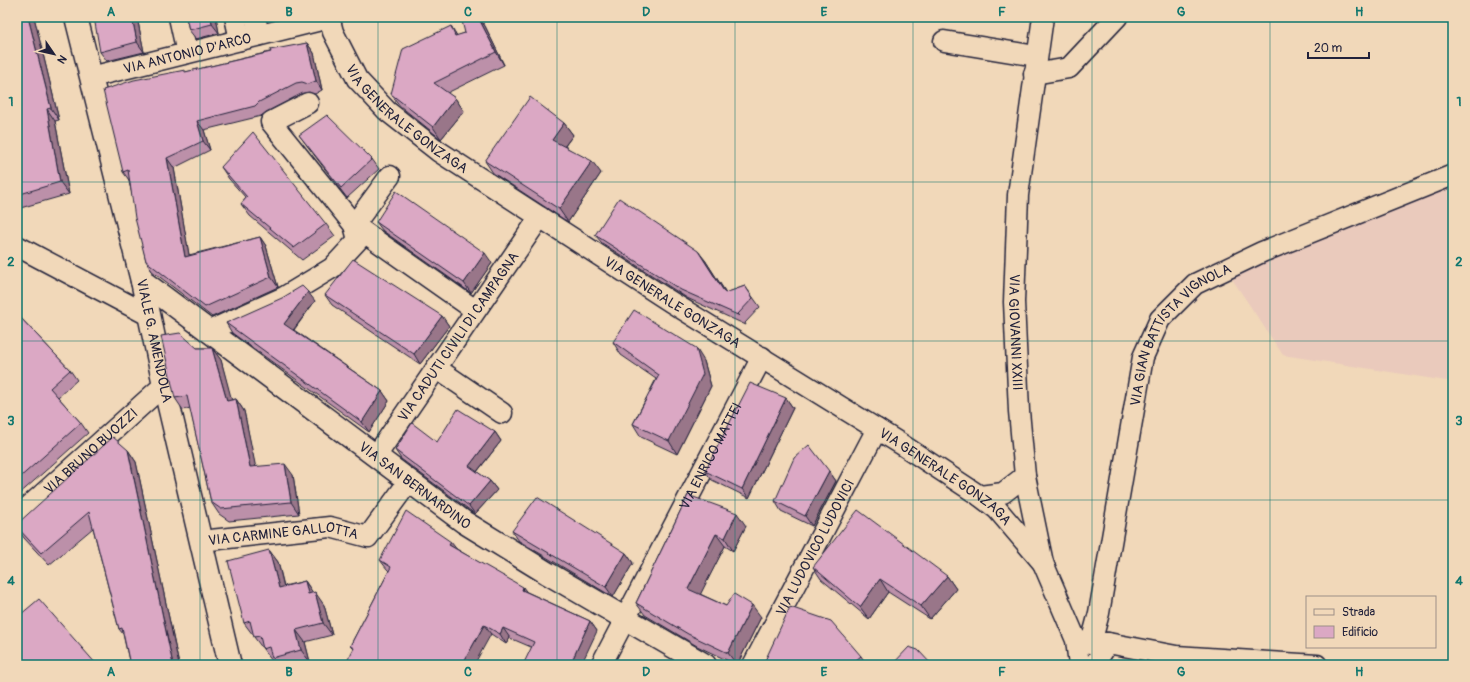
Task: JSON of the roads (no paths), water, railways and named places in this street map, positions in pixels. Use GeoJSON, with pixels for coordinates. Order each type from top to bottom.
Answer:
{"type":"FeatureCollection","features":[{"type":"Feature","properties":{"kind":"street","name":"VIALE G. AMENDOLA"},"geometry":{"type":"LineString","coordinates":[[76,17],[142,281],[164,385],[230,665]]}},
{"type":"Feature","properties":{"kind":"street"},"geometry":{"type":"LineString","coordinates":[[179,17],[187,53]]}},
{"type":"Feature","properties":{"kind":"street"},"geometry":{"type":"LineString","coordinates":[[235,17],[240,40]]}},
{"type":"Feature","properties":{"kind":"street","name":"VIA ANTONIO D'ARCO"},"geometry":{"type":"LineString","coordinates":[[92,77],[240,40],[257,26],[329,17]]}},
{"type":"Feature","properties":{"kind":"street","name":"VIA GENERALE GONZAGA"},"geometry":{"type":"LineString","coordinates":[[329,17],[333,32],[357,79],[387,111],[438,151],[671,302],[877,429],[966,494],[997,509],[1043,563]]}},
{"type":"Feature","properties":{"kind":"street","name":"VIA GIOVANNI XXIII"},"geometry":{"type":"LineString","coordinates":[[1043,17],[1035,65],[1018,195],[1014,302],[1019,411],[1028,497],[1043,563],[1092,642]]}},
{"type":"Feature","properties":{"kind":"street"},"geometry":{"type":"LineString","coordinates":[[944,41],[1035,65],[1068,68],[1117,17]]}},
{"type":"Feature","properties":{"kind":"street"},"geometry":{"type":"LineString","coordinates":[[308,103],[271,122],[354,225],[475,310]]}},
{"type":"Feature","properties":{"kind":"street","name":"VIA GIAN BATTISTA VIGNOLA"},"geometry":{"type":"LineString","coordinates":[[1079,665],[1092,642],[1099,613],[1143,357],[1160,319],[1195,284],[1262,252],[1453,175]]}},
{"type":"Feature","properties":{"kind":"street"},"geometry":{"type":"LineString","coordinates":[[354,225],[390,176]]}},
{"type":"Feature","properties":{"kind":"street","name":"VIA CADUTI CIVILI DI CAMPAGNA"},"geometry":{"type":"LineString","coordinates":[[376,456],[540,217]]}},
{"type":"Feature","properties":{"kind":"street"},"geometry":{"type":"LineString","coordinates":[[209,331],[284,296],[332,268],[358,240],[354,225]]}},
{"type":"Feature","properties":{"kind":"street"},"geometry":{"type":"LineString","coordinates":[[20,251],[150,316]]}},
{"type":"Feature","properties":{"kind":"street","name":"VIA SAN BERNARDINO"},"geometry":{"type":"LineString","coordinates":[[142,281],[464,522],[547,573],[705,665]]}},
{"type":"Feature","properties":{"kind":"street","name":"VIA ENRICO MATTEI"},"geometry":{"type":"LineString","coordinates":[[601,665],[762,357]]}},
{"type":"Feature","properties":{"kind":"street"},"geometry":{"type":"LineString","coordinates":[[436,368],[502,413]]}},
{"type":"Feature","properties":{"kind":"street","name":"VIA BRUNO BUOZZI"},"geometry":{"type":"LineString","coordinates":[[17,517],[164,385]]}},
{"type":"Feature","properties":{"kind":"street","name":"VIA LUDOVICO LUDOVICI"},"geometry":{"type":"LineString","coordinates":[[753,665],[859,480],[877,429]]}},
{"type":"Feature","properties":{"kind":"street"},"geometry":{"type":"LineString","coordinates":[[966,494],[1002,493],[1025,476]]}},
{"type":"Feature","properties":{"kind":"street","name":"VIA CARMINE GALLOTTA"},"geometry":{"type":"LineString","coordinates":[[201,541],[330,527],[368,537],[409,481]]}},
{"type":"Feature","properties":{"kind":"street"},"geometry":{"type":"LineString","coordinates":[[1012,525],[1028,497]]}},
{"type":"Feature","properties":{"kind":"street"},"geometry":{"type":"LineString","coordinates":[[1092,642],[1176,656],[1316,665]]}},
{"type":"Feature","properties":{"kind":"street","name":"VIA GIAN BATTISTA VIGNOLA"},"geometry":{"type":"LineString","coordinates":[[1092,642],[1094,665]]}}]}
